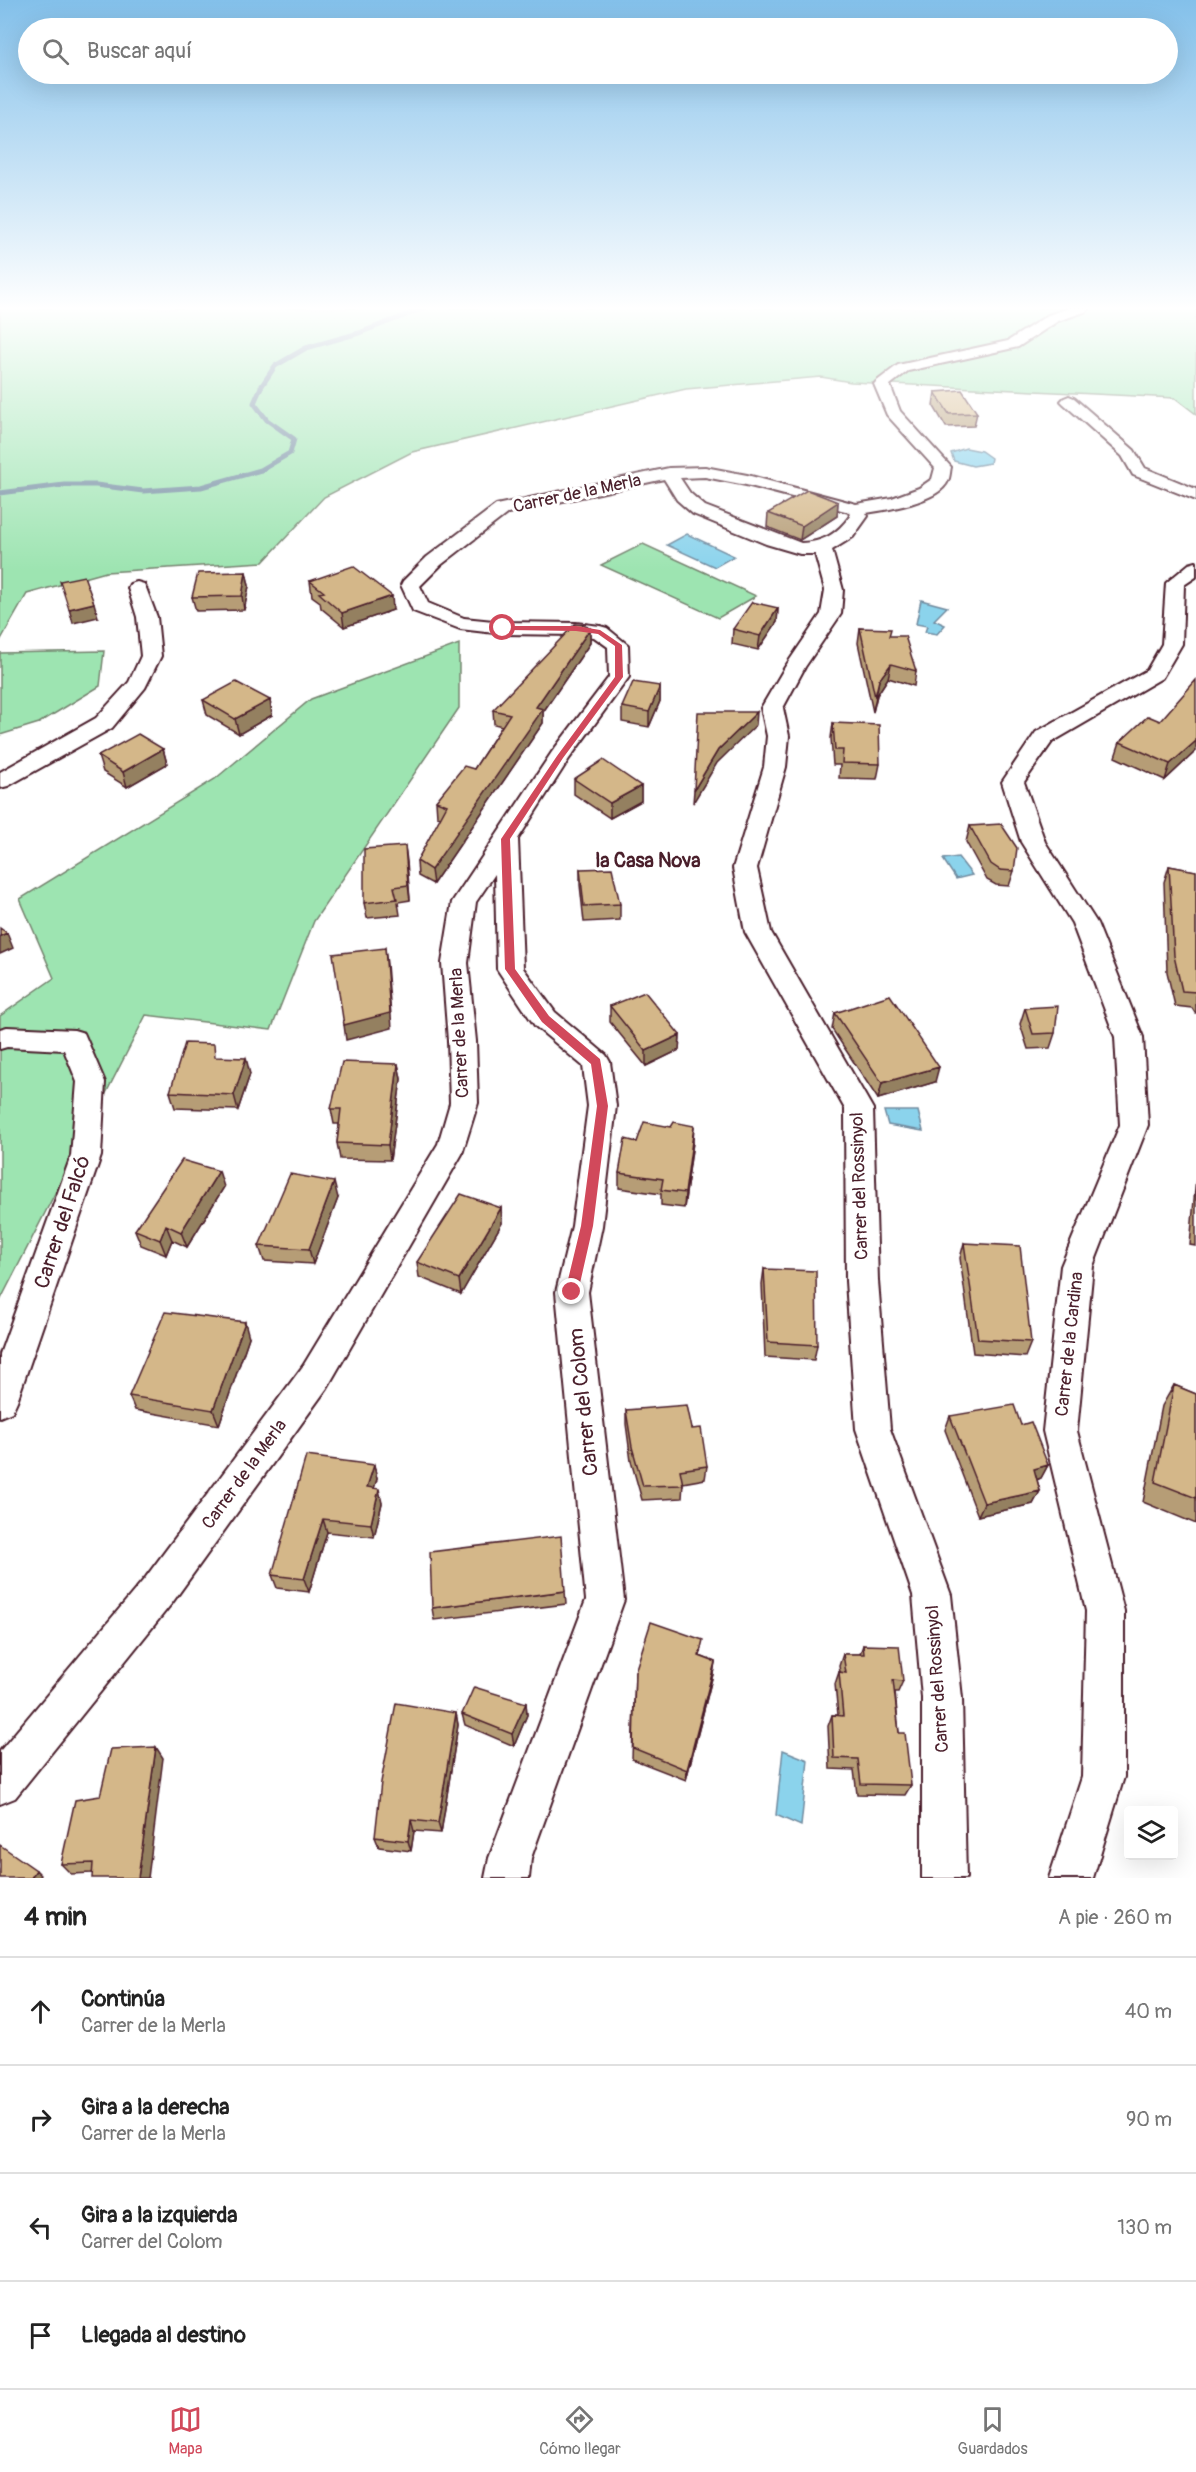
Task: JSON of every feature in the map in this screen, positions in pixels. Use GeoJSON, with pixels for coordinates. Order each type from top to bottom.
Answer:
{"type":"FeatureCollection","features":[{"type":"Feature","properties":{"kind":"street"},"geometry":{"type":"LineString","coordinates":[[669,473],[682,496],[699,510],[800,549],[822,548],[847,534],[858,513],[925,492],[940,481],[943,467],[893,412],[887,396]]}},
{"type":"Feature","properties":{"kind":"street"},"geometry":{"type":"LineString","coordinates":[[1069,401],[1128,453],[1139,471],[1196,495]]}},
{"type":"Feature","properties":{"kind":"street","name":"Carrer de la Merla"},"geometry":{"type":"LineString","coordinates":[[0,1783],[159,1590],[315,1377],[452,1146],[464,1103],[462,1041],[455,963],[464,902],[560,757],[619,677],[618,645],[600,632],[576,628],[503,628],[460,623],[420,607],[410,585],[434,561],[502,509],[669,473],[716,474],[858,513]]}},
{"type":"Feature","properties":{"kind":"street","name":"Carrer del Rossinyol"},"geometry":{"type":"LineString","coordinates":[[822,548],[834,590],[831,614],[795,667],[772,708],[778,736],[775,767],[745,868],[758,932],[859,1109],[862,1281],[873,1429],[932,1595],[942,1698],[944,1878]]}},
{"type":"Feature","properties":{"kind":"street","name":"Carrer de la Cardina"},"geometry":{"type":"LineString","coordinates":[[1071,1878],[1103,1777],[1105,1611],[1060,1431],[1077,1266],[1134,1125],[1129,1036],[1084,923],[1033,842],[1013,782],[1044,737],[1155,674],[1172,644],[1175,583],[1196,568]]}},
{"type":"Feature","properties":{"kind":"street"},"geometry":{"type":"LineString","coordinates":[[0,782],[104,723],[138,684],[151,656],[147,617],[137,588]]}},
{"type":"Feature","properties":{"kind":"street","name":"Carrer del Colom"},"geometry":{"type":"LineString","coordinates":[[506,839],[510,969],[545,1019],[596,1062],[602,1106],[587,1226],[572,1292],[605,1600],[510,1858],[507,1878]]}},
{"type":"Feature","properties":{"kind":"street","name":"Carrer del Falcó"},"geometry":{"type":"LineString","coordinates":[[0,1039],[7,1037],[74,1040],[92,1082],[86,1156],[0,1401]]}},
{"type":"Feature","properties":{"kind":"green space"},"geometry":{"type":"Polygon","coordinates":[[[0,396],[657,396],[412,452],[324,497],[263,562],[106,572],[27,594],[0,641],[0,396]]]}},
{"type":"Feature","properties":{"kind":"green space"},"geometry":{"type":"Polygon","coordinates":[[[1127,396],[1196,396],[1196,414],[1175,398],[1127,396]]]}},
{"type":"Feature","properties":{"kind":"green space"},"geometry":{"type":"Polygon","coordinates":[[[643,544],[756,596],[718,618],[601,565],[643,544]]]}},
{"type":"Feature","properties":{"kind":"green space"},"geometry":{"type":"Polygon","coordinates":[[[459,644],[459,708],[314,921],[271,1030],[146,1015],[0,1301],[0,1016],[54,978],[20,899],[215,779],[311,699],[459,644]]]}},
{"type":"Feature","properties":{"kind":"green space"},"geometry":{"type":"Polygon","coordinates":[[[104,651],[100,686],[39,723],[0,735],[0,653],[104,651]]]}},
{"type":"Feature","properties":{"kind":"water"},"geometry":{"type":"Polygon","coordinates":[[[966,448],[981,451],[991,458],[990,463],[973,466],[954,461],[951,453],[966,448]]]}},
{"type":"Feature","properties":{"kind":"water"},"geometry":{"type":"Polygon","coordinates":[[[687,534],[734,556],[715,567],[667,545],[687,534]]]}},
{"type":"Feature","properties":{"kind":"water"},"geometry":{"type":"Polygon","coordinates":[[[921,600],[947,607],[934,620],[945,625],[937,634],[925,632],[927,626],[916,624],[921,600]]]}},
{"type":"Feature","properties":{"kind":"water"},"geometry":{"type":"Polygon","coordinates":[[[958,857],[972,875],[956,879],[943,859],[958,857]]]}},
{"type":"Feature","properties":{"kind":"water"},"geometry":{"type":"Polygon","coordinates":[[[884,1111],[918,1111],[923,1131],[888,1125],[884,1111]]]}},
{"type":"Feature","properties":{"kind":"water"},"geometry":{"type":"Polygon","coordinates":[[[783,1750],[808,1760],[801,1826],[776,1815],[783,1750]]]}},
{"type":"Feature","properties":{"kind":"building"},"geometry":{"type":"Polygon","coordinates":[[[937,396],[966,396],[977,413],[949,414],[937,396]]]}},
{"type":"Feature","properties":{"kind":"building"},"geometry":{"type":"Polygon","coordinates":[[[807,490],[838,502],[802,526],[768,513],[807,490]]]}},
{"type":"Feature","properties":{"kind":"building"},"geometry":{"type":"Polygon","coordinates":[[[353,566],[392,596],[342,613],[319,593],[324,592],[310,581],[353,566]]]}},
{"type":"Feature","properties":{"kind":"building"},"geometry":{"type":"Polygon","coordinates":[[[246,572],[242,596],[192,597],[198,573],[246,572]]]}},
{"type":"Feature","properties":{"kind":"building"},"geometry":{"type":"Polygon","coordinates":[[[84,576],[94,603],[69,609],[60,581],[84,576]]]}},
{"type":"Feature","properties":{"kind":"building"},"geometry":{"type":"Polygon","coordinates":[[[752,602],[778,608],[760,636],[733,629],[752,602]]]}},
{"type":"Feature","properties":{"kind":"building"},"geometry":{"type":"Polygon","coordinates":[[[575,624],[585,625],[590,629],[536,707],[543,709],[431,870],[417,861],[447,805],[436,801],[464,766],[474,769],[510,714],[493,710],[575,624]]]}},
{"type":"Feature","properties":{"kind":"building"},"geometry":{"type":"Polygon","coordinates":[[[860,628],[891,629],[889,636],[905,636],[916,671],[891,664],[879,680],[875,697],[860,628]]]}},
{"type":"Feature","properties":{"kind":"building"},"geometry":{"type":"Polygon","coordinates":[[[1196,680],[1196,741],[1170,764],[1120,742],[1148,716],[1160,721],[1196,680]]]}},
{"type":"Feature","properties":{"kind":"building"},"geometry":{"type":"Polygon","coordinates":[[[236,682],[270,700],[235,719],[203,700],[236,682]]]}},
{"type":"Feature","properties":{"kind":"building"},"geometry":{"type":"Polygon","coordinates":[[[633,682],[660,686],[649,712],[622,707],[633,682]]]}},
{"type":"Feature","properties":{"kind":"building"},"geometry":{"type":"Polygon","coordinates":[[[698,712],[757,712],[718,750],[694,790],[698,712]]]}},
{"type":"Feature","properties":{"kind":"building"},"geometry":{"type":"Polygon","coordinates":[[[833,723],[879,725],[880,764],[842,763],[843,750],[835,750],[833,723]]]}},
{"type":"Feature","properties":{"kind":"building"},"geometry":{"type":"Polygon","coordinates":[[[138,734],[163,749],[123,772],[98,756],[138,734]]]}},
{"type":"Feature","properties":{"kind":"building"},"geometry":{"type":"Polygon","coordinates":[[[603,760],[641,786],[610,803],[574,779],[603,760]]]}},
{"type":"Feature","properties":{"kind":"building"},"geometry":{"type":"Polygon","coordinates":[[[1001,824],[1017,848],[1014,871],[1000,870],[991,864],[970,826],[1001,824]]]}},
{"type":"Feature","properties":{"kind":"building"},"geometry":{"type":"Polygon","coordinates":[[[405,846],[408,885],[394,887],[397,899],[364,903],[364,849],[405,846]]]}},
{"type":"Feature","properties":{"kind":"building"},"geometry":{"type":"Polygon","coordinates":[[[1169,866],[1196,871],[1196,992],[1182,991],[1174,956],[1169,866]]]}},
{"type":"Feature","properties":{"kind":"building"},"geometry":{"type":"Polygon","coordinates":[[[612,868],[620,904],[584,906],[580,869],[612,868]]]}},
{"type":"Feature","properties":{"kind":"building"},"geometry":{"type":"Polygon","coordinates":[[[0,928],[7,933],[0,936],[0,928]]]}},
{"type":"Feature","properties":{"kind":"building"},"geometry":{"type":"Polygon","coordinates":[[[385,948],[390,1013],[344,1025],[333,954],[385,948]]]}},
{"type":"Feature","properties":{"kind":"building"},"geometry":{"type":"Polygon","coordinates":[[[645,992],[680,1035],[646,1051],[610,1006],[645,992]]]}},
{"type":"Feature","properties":{"kind":"building"},"geometry":{"type":"Polygon","coordinates":[[[890,995],[939,1067],[882,1083],[835,1013],[890,995]]]}},
{"type":"Feature","properties":{"kind":"building"},"geometry":{"type":"Polygon","coordinates":[[[1058,1006],[1055,1033],[1033,1034],[1025,1008],[1058,1006]]]}},
{"type":"Feature","properties":{"kind":"building"},"geometry":{"type":"Polygon","coordinates":[[[185,1043],[214,1044],[215,1057],[246,1058],[234,1095],[170,1092],[185,1043]]]}},
{"type":"Feature","properties":{"kind":"building"},"geometry":{"type":"Polygon","coordinates":[[[342,1062],[398,1064],[388,1145],[337,1143],[341,1109],[331,1109],[342,1062]]]}},
{"type":"Feature","properties":{"kind":"building"},"geometry":{"type":"Polygon","coordinates":[[[644,1122],[671,1127],[674,1122],[694,1126],[685,1193],[661,1190],[663,1179],[619,1173],[625,1139],[637,1142],[644,1122]]]}},
{"type":"Feature","properties":{"kind":"building"},"geometry":{"type":"Polygon","coordinates":[[[182,1160],[219,1171],[181,1232],[166,1225],[160,1240],[135,1230],[182,1160]]]}},
{"type":"Feature","properties":{"kind":"building"},"geometry":{"type":"Polygon","coordinates":[[[290,1174],[334,1182],[309,1249],[259,1246],[290,1174]]]}},
{"type":"Feature","properties":{"kind":"building"},"geometry":{"type":"Polygon","coordinates":[[[461,1194],[501,1208],[459,1279],[417,1262],[461,1194]]]}},
{"type":"Feature","properties":{"kind":"building"},"geometry":{"type":"Polygon","coordinates":[[[964,1243],[1020,1246],[1031,1342],[978,1339],[964,1243]]]}},
{"type":"Feature","properties":{"kind":"building"},"geometry":{"type":"Polygon","coordinates":[[[764,1269],[816,1271],[817,1345],[768,1342],[764,1269]]]}},
{"type":"Feature","properties":{"kind":"building"},"geometry":{"type":"Polygon","coordinates":[[[165,1312],[245,1322],[213,1410],[129,1396],[165,1312]]]}},
{"type":"Feature","properties":{"kind":"building"},"geometry":{"type":"Polygon","coordinates":[[[1174,1385],[1196,1394],[1196,1498],[1155,1482],[1174,1385]]]}},
{"type":"Feature","properties":{"kind":"building"},"geometry":{"type":"Polygon","coordinates":[[[687,1405],[692,1429],[701,1428],[707,1466],[680,1470],[683,1485],[643,1486],[632,1447],[626,1410],[687,1405]]]}},
{"type":"Feature","properties":{"kind":"building"},"geometry":{"type":"Polygon","coordinates":[[[1014,1405],[1021,1425],[1031,1422],[1048,1465],[1034,1469],[1040,1491],[984,1503],[950,1416],[1014,1405]]]}},
{"type":"Feature","properties":{"kind":"building"},"geometry":{"type":"Polygon","coordinates":[[[306,1456],[374,1465],[367,1487],[379,1489],[371,1524],[323,1519],[304,1579],[272,1575],[306,1456]]]}},
{"type":"Feature","properties":{"kind":"building"},"geometry":{"type":"Polygon","coordinates":[[[561,1536],[565,1591],[432,1608],[430,1552],[561,1536]]]}},
{"type":"Feature","properties":{"kind":"building"},"geometry":{"type":"Polygon","coordinates":[[[651,1622],[703,1640],[699,1656],[715,1662],[687,1770],[633,1748],[635,1672],[651,1622]]]}},
{"type":"Feature","properties":{"kind":"building"},"geometry":{"type":"Polygon","coordinates":[[[863,1645],[899,1646],[903,1681],[893,1680],[899,1733],[905,1733],[911,1785],[861,1784],[858,1759],[834,1758],[832,1715],[843,1716],[839,1672],[846,1673],[843,1654],[864,1654],[863,1645]]]}},
{"type":"Feature","properties":{"kind":"building"},"geometry":{"type":"Polygon","coordinates":[[[474,1687],[526,1703],[512,1734],[462,1714],[474,1687]]]}},
{"type":"Feature","properties":{"kind":"building"},"geometry":{"type":"Polygon","coordinates":[[[396,1703],[456,1713],[438,1823],[411,1820],[408,1841],[375,1837],[381,1782],[396,1703]]]}},
{"type":"Feature","properties":{"kind":"building"},"geometry":{"type":"Polygon","coordinates":[[[156,1747],[138,1878],[92,1878],[93,1863],[61,1864],[75,1800],[100,1796],[111,1749],[156,1747]]]}},
{"type":"Feature","properties":{"kind":"building"},"geometry":{"type":"Polygon","coordinates":[[[0,1845],[36,1870],[31,1878],[0,1878],[0,1845]]]}},
{"type":"Feature","properties":{"kind":"waterway"},"geometry":{"type":"LineString","coordinates":[[0,493],[64,485],[96,485],[143,491],[201,487],[261,470],[290,453],[294,439],[267,420],[254,403],[257,396]]}},
{"type":"Feature","properties":{"kind":"district","name":"la Casa Nova"},"geometry":{"type":"Point","coordinates":[648,860]}},
{"type":"Feature","properties":{"kind":"route"},"geometry":{"type":"LineString","coordinates":[[503,628],[576,628],[600,632],[618,645],[619,677],[560,757],[506,839],[510,969],[545,1019],[596,1062],[602,1106],[587,1226],[572,1292]]}}]}
